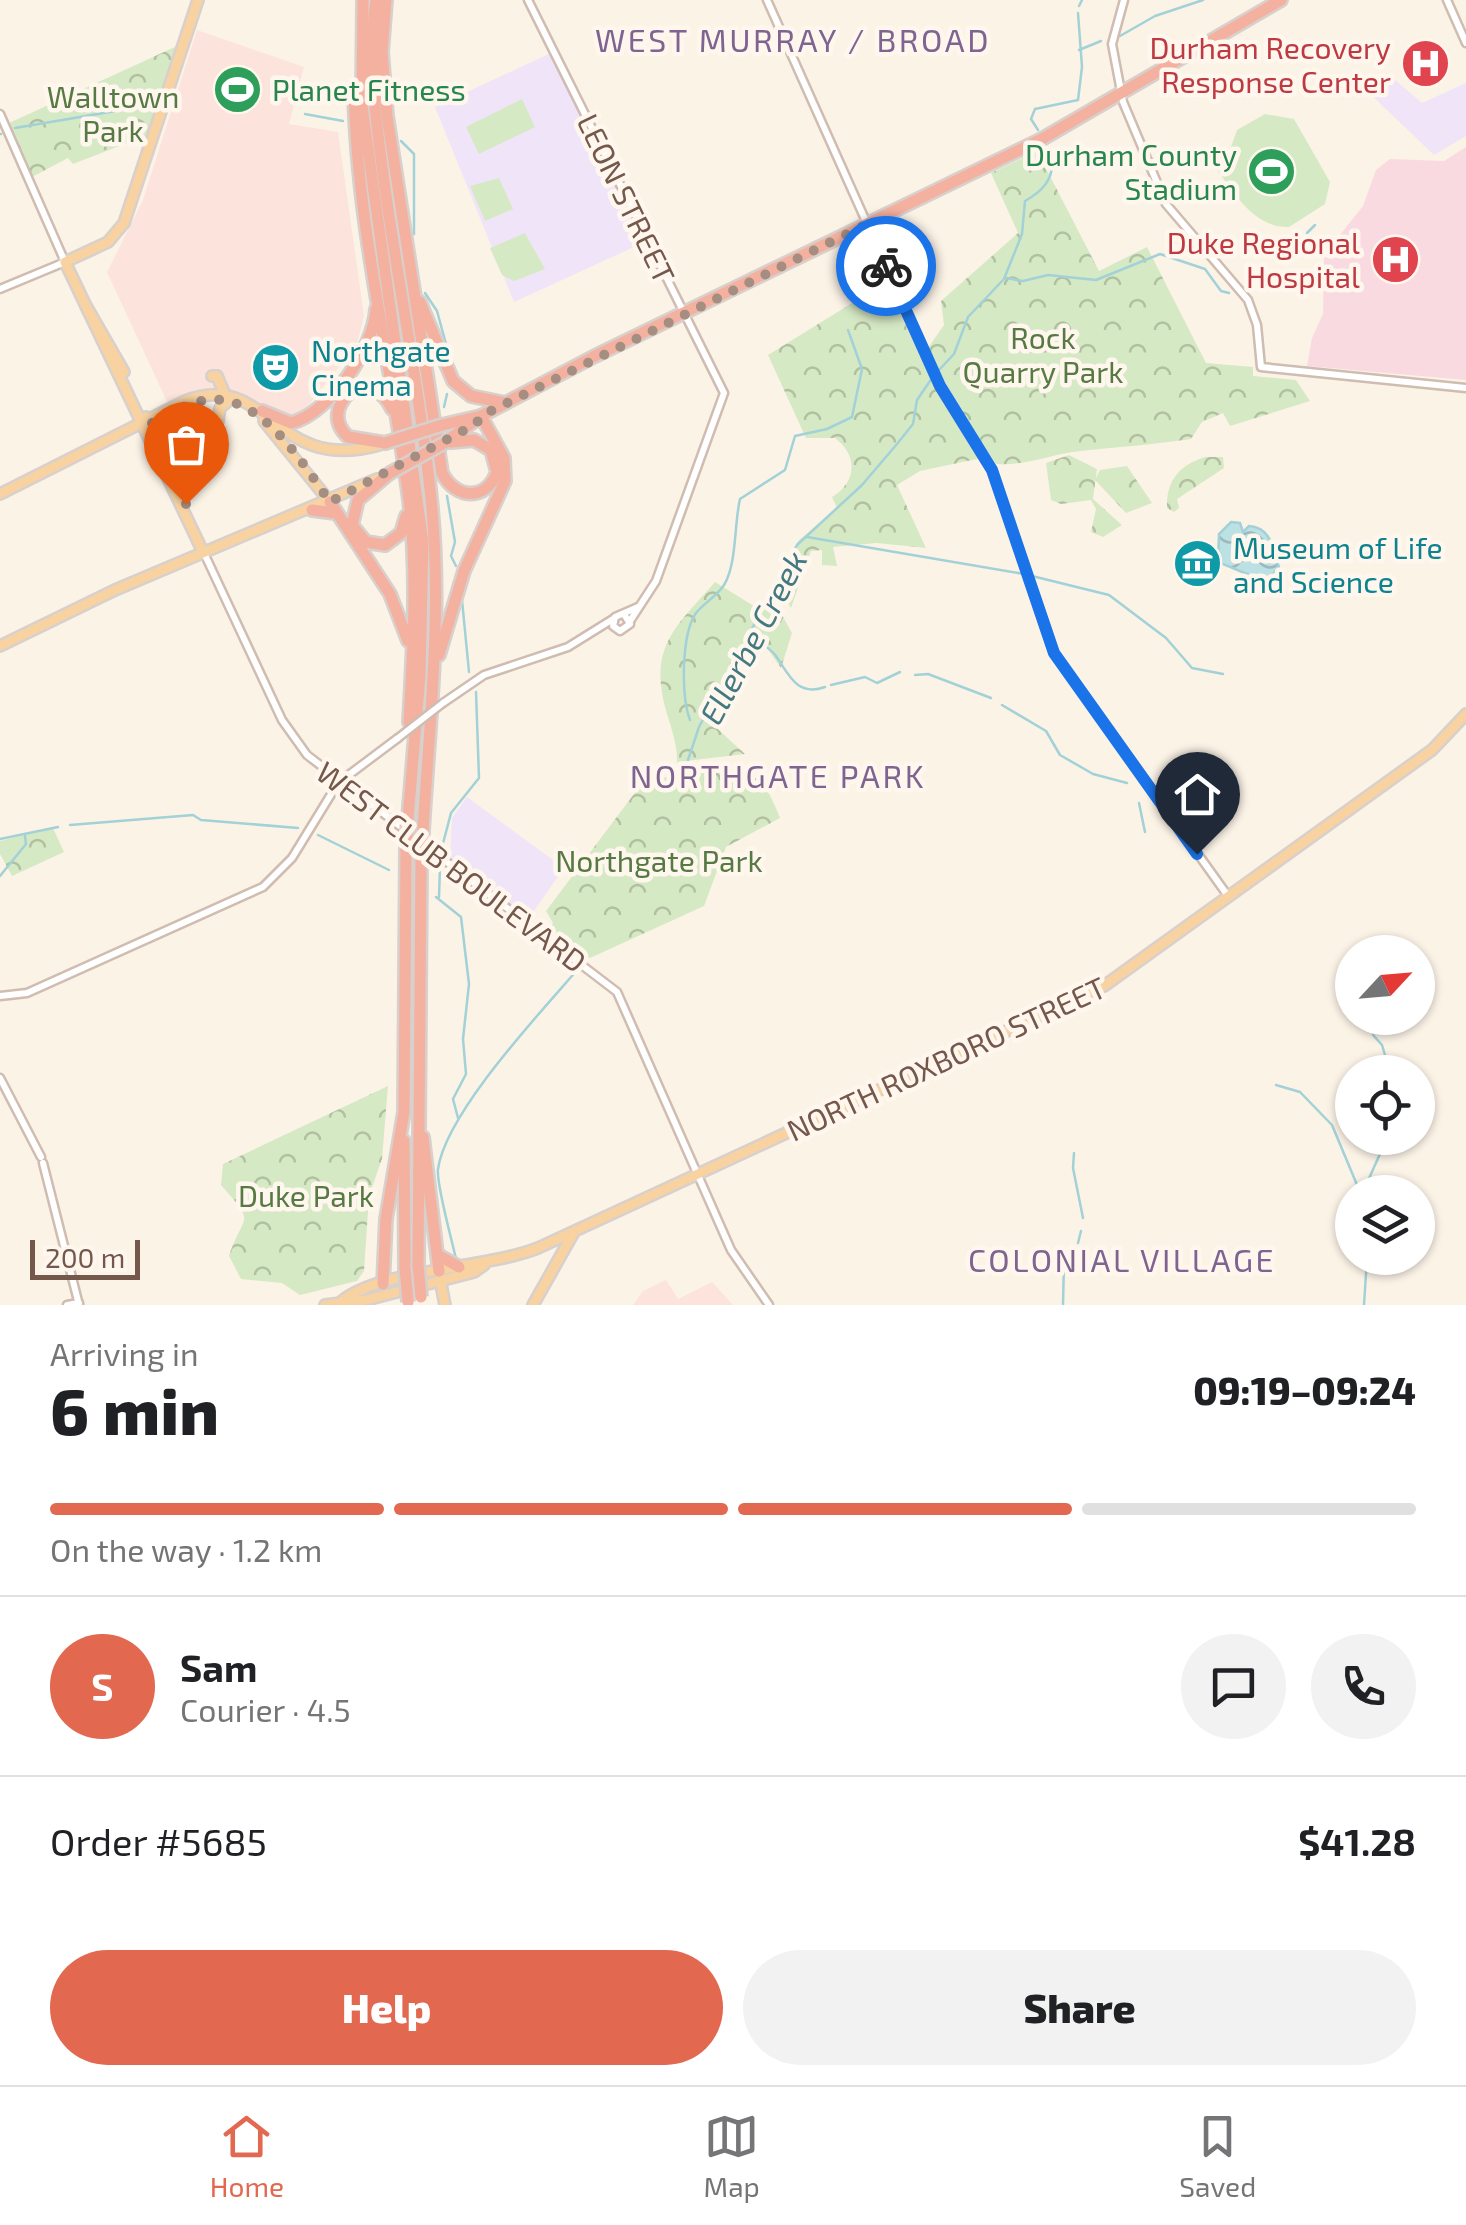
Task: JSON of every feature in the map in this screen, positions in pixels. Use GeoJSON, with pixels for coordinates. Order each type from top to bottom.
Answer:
{"type":"FeatureCollection","features":[{"type":"Feature","properties":{"kind":"highway"},"geometry":{"type":"LineString","coordinates":[[363,0],[354,65],[355,130],[406,482],[414,583],[408,813]]}},
{"type":"Feature","properties":{"kind":"highway"},"geometry":{"type":"LineString","coordinates":[[376,0],[372,55],[375,110],[436,554],[434,674],[422,830],[412,1267]]}},
{"type":"Feature","properties":{"kind":"highway"},"geometry":{"type":"LineString","coordinates":[[386,0],[384,92],[442,472],[460,492],[474,494],[490,486],[497,468],[491,450],[474,440],[446,442]]}},
{"type":"Feature","properties":{"kind":"highway"},"geometry":{"type":"LineString","coordinates":[[397,422],[390,403],[378,391],[355,390],[342,400],[337,414],[341,430],[353,440],[382,444],[481,416],[1042,139],[1282,0]]}},
{"type":"Feature","properties":{"kind":"highway"},"geometry":{"type":"LineString","coordinates":[[359,32],[366,140],[423,543],[420,675],[406,849],[404,1112],[415,1302]]}},
{"type":"Feature","properties":{"kind":"highway"},"geometry":{"type":"LineString","coordinates":[[407,250],[424,316],[453,381],[470,396],[505,403]]}},
{"type":"Feature","properties":{"kind":"highway"},"geometry":{"type":"LineString","coordinates":[[262,411],[284,422],[296,422],[316,410],[345,378],[371,334],[376,279]]}},
{"type":"Feature","properties":{"kind":"highway"},"geometry":{"type":"LineString","coordinates":[[434,674],[457,589],[505,481],[504,458],[481,416]]}},
{"type":"Feature","properties":{"kind":"highway"},"geometry":{"type":"LineString","coordinates":[[406,482],[402,530],[388,544],[370,544],[357,536],[351,514],[358,500],[387,474],[476,424],[481,416]]}},
{"type":"Feature","properties":{"kind":"highway"},"geometry":{"type":"LineString","coordinates":[[312,510],[332,507],[398,610],[411,678]]}},
{"type":"Feature","properties":{"kind":"highway"},"geometry":{"type":"LineString","coordinates":[[419,1084],[440,1276]]}},
{"type":"Feature","properties":{"kind":"highway"},"geometry":{"type":"LineString","coordinates":[[384,1297],[386,1219],[404,1112]]}},
{"type":"Feature","properties":{"kind":"highway"},"geometry":{"type":"LineString","coordinates":[[438,1255],[460,1267]]}},
{"type":"Feature","properties":{"kind":"main road"},"geometry":{"type":"LineString","coordinates":[[64,262],[116,235],[138,186],[198,0]]}},
{"type":"Feature","properties":{"kind":"main road","name":"WEST CLUB BOULEVARD"},"geometry":{"type":"LineString","coordinates":[[64,262],[86,306],[102,327],[206,551]]}},
{"type":"Feature","properties":{"kind":"main road","name":"WEST CLUB BOULEVARD"},"geometry":{"type":"LineString","coordinates":[[86,306],[147,422]]}},
{"type":"Feature","properties":{"kind":"main road"},"geometry":{"type":"LineString","coordinates":[[89,317],[102,327]]}},
{"type":"Feature","properties":{"kind":"main road"},"geometry":{"type":"LineString","coordinates":[[0,494],[202,395],[218,376],[227,398],[265,422],[332,507],[387,474]]}},
{"type":"Feature","properties":{"kind":"main road"},"geometry":{"type":"LineString","coordinates":[[202,395],[227,398],[262,411],[286,434],[324,451],[346,452],[382,444]]}},
{"type":"Feature","properties":{"kind":"main road"},"geometry":{"type":"LineString","coordinates":[[147,422],[198,402],[227,398]]}},
{"type":"Feature","properties":{"kind":"main road"},"geometry":{"type":"LineString","coordinates":[[218,421],[227,398]]}},
{"type":"Feature","properties":{"kind":"main road"},"geometry":{"type":"LineString","coordinates":[[0,646],[206,551],[312,510]]}},
{"type":"Feature","properties":{"kind":"main road","name":"NORTH ROXBORO STREET"},"geometry":{"type":"LineString","coordinates":[[440,1276],[484,1265],[574,1232],[1088,994],[1432,750],[1466,714]]}},
{"type":"Feature","properties":{"kind":"main road"},"geometry":{"type":"LineString","coordinates":[[533,1305],[568,1249],[593,1222]]}},
{"type":"Feature","properties":{"kind":"main road"},"geometry":{"type":"LineString","coordinates":[[568,1249],[574,1232]]}},
{"type":"Feature","properties":{"kind":"main road"},"geometry":{"type":"LineString","coordinates":[[560,1238],[568,1249]]}},
{"type":"Feature","properties":{"kind":"main road","name":"NORTH ROXBORO STREET"},"geometry":{"type":"LineString","coordinates":[[342,1301],[384,1297],[460,1267],[484,1265]]}},
{"type":"Feature","properties":{"kind":"main road"},"geometry":{"type":"LineString","coordinates":[[440,1276],[444,1305]]}},
{"type":"Feature","properties":{"kind":"main road","name":"NORTH ROXBORO STREET"},"geometry":{"type":"LineString","coordinates":[[324,1305],[384,1297]]}},
{"type":"Feature","properties":{"kind":"street","name":"LEON STREET"},"geometry":{"type":"LineString","coordinates":[[528,0],[724,397],[656,581],[639,606]]}},
{"type":"Feature","properties":{"kind":"street"},"geometry":{"type":"LineString","coordinates":[[768,0],[940,386],[992,470],[1054,653],[1229,897]]}},
{"type":"Feature","properties":{"kind":"street"},"geometry":{"type":"LineString","coordinates":[[1124,0],[1112,44],[1120,95],[1166,204],[1248,300],[1258,325],[1261,367],[1466,388]]}},
{"type":"Feature","properties":{"kind":"street"},"geometry":{"type":"LineString","coordinates":[[1447,0],[1466,44]]}},
{"type":"Feature","properties":{"kind":"street","name":"WEST CLUB BOULEVARD"},"geometry":{"type":"LineString","coordinates":[[0,114],[64,262]]}},
{"type":"Feature","properties":{"kind":"street"},"geometry":{"type":"LineString","coordinates":[[0,289],[64,262]]}},
{"type":"Feature","properties":{"kind":"street","name":"WEST CLUB BOULEVARD"},"geometry":{"type":"LineString","coordinates":[[206,551],[286,727],[307,755],[338,783],[610,985],[623,999],[739,1266],[770,1305]]}},
{"type":"Feature","properties":{"kind":"street"},"geometry":{"type":"LineString","coordinates":[[0,996],[35,990],[255,892],[288,863],[338,783],[443,703],[487,673],[564,648],[639,606]]}},
{"type":"Feature","properties":{"kind":"street"},"geometry":{"type":"LineString","coordinates":[[600,628],[626,631],[639,606]]}},
{"type":"Feature","properties":{"kind":"street"},"geometry":{"type":"LineString","coordinates":[[624,614],[630,621]]}},
{"type":"Feature","properties":{"kind":"street"},"geometry":{"type":"LineString","coordinates":[[614,619],[615,629]]}},
{"type":"Feature","properties":{"kind":"street"},"geometry":{"type":"LineString","coordinates":[[0,1078],[42,1160],[79,1304],[67,1305]]}},
{"type":"Feature","properties":{"kind":"shaded area"},"geometry":{"type":"Polygon","coordinates":[[[197,30],[304,67],[289,124],[338,132],[364,316],[357,344],[304,411],[290,419],[231,390],[207,390],[169,406],[107,272],[143,200],[197,30]]]}},
{"type":"Feature","properties":{"kind":"shaded area"},"geometry":{"type":"Polygon","coordinates":[[[551,53],[645,242],[514,302],[435,107],[551,53]]]}},
{"type":"Feature","properties":{"kind":"shaded area"},"geometry":{"type":"Polygon","coordinates":[[[1387,73],[1422,103],[1466,83],[1466,136],[1434,155],[1366,90],[1387,73]]]}},
{"type":"Feature","properties":{"kind":"shaded area","name":"Duke Regional Hospital"},"geometry":{"type":"Polygon","coordinates":[[[1466,147],[1466,380],[1307,366],[1312,338],[1323,314],[1324,255],[1363,206],[1376,170],[1390,159],[1444,161],[1466,147]]]}},
{"type":"Feature","properties":{"kind":"shaded area"},"geometry":{"type":"Polygon","coordinates":[[[467,797],[564,868],[529,918],[450,859],[452,818],[467,797]]]}},
{"type":"Feature","properties":{"kind":"shaded area"},"geometry":{"type":"Polygon","coordinates":[[[666,1280],[678,1299],[712,1282],[733,1305],[633,1305],[643,1291],[666,1280]]]}},
{"type":"Feature","properties":{"kind":"green space","name":"Walltown Park"},"geometry":{"type":"Polygon","coordinates":[[[177,46],[148,135],[73,164],[68,158],[32,177],[9,123],[177,46]]]}},
{"type":"Feature","properties":{"kind":"green space"},"geometry":{"type":"Polygon","coordinates":[[[522,99],[535,127],[479,154],[466,127],[522,99]]]}},
{"type":"Feature","properties":{"kind":"green space","name":"Durham County Stadium"},"geometry":{"type":"Polygon","coordinates":[[[1265,114],[1294,119],[1330,182],[1325,204],[1289,227],[1256,216],[1217,169],[1226,161],[1237,130],[1265,114]]]}},
{"type":"Feature","properties":{"kind":"green space","name":"Rock Quarry Park"},"geometry":{"type":"Polygon","coordinates":[[[1037,151],[1099,271],[1147,247],[1206,363],[1253,367],[1253,376],[1296,380],[1310,401],[1230,426],[1223,413],[1202,422],[1191,439],[996,464],[951,396],[928,348],[944,325],[941,301],[1018,233],[991,173],[1037,151]]]}},
{"type":"Feature","properties":{"kind":"green space"},"geometry":{"type":"Polygon","coordinates":[[[499,178],[513,209],[485,221],[470,186],[499,178]]]}},
{"type":"Feature","properties":{"kind":"green space"},"geometry":{"type":"Polygon","coordinates":[[[525,233],[545,269],[514,281],[502,275],[490,248],[525,233]]]}},
{"type":"Feature","properties":{"kind":"green space"},"geometry":{"type":"Polygon","coordinates":[[[886,282],[934,386],[982,458],[920,471],[897,485],[926,548],[877,543],[833,547],[837,566],[822,565],[822,550],[811,551],[791,608],[776,585],[798,541],[837,508],[832,497],[846,484],[852,468],[848,452],[835,438],[806,438],[768,355],[886,282]]]}},
{"type":"Feature","properties":{"kind":"green space"},"geometry":{"type":"Polygon","coordinates":[[[1069,455],[1097,469],[1093,499],[1122,525],[1103,537],[1091,532],[1096,509],[1091,500],[1061,504],[1051,500],[1046,463],[1069,455]]]}},
{"type":"Feature","properties":{"kind":"green space"},"geometry":{"type":"Polygon","coordinates":[[[1205,457],[1223,457],[1224,468],[1177,499],[1179,508],[1174,512],[1167,508],[1169,489],[1176,475],[1188,464],[1205,457]]]}},
{"type":"Feature","properties":{"kind":"green space"},"geometry":{"type":"Polygon","coordinates":[[[1127,466],[1152,503],[1126,513],[1095,480],[1100,470],[1127,466]]]}},
{"type":"Feature","properties":{"kind":"green space","name":"Northgate Park"},"geometry":{"type":"Polygon","coordinates":[[[715,582],[762,611],[771,595],[792,633],[781,668],[767,648],[754,641],[745,644],[733,670],[748,675],[708,720],[745,754],[677,762],[661,686],[664,652],[678,625],[715,582]]]}},
{"type":"Feature","properties":{"kind":"green space","name":"Northgate Park"},"geometry":{"type":"Polygon","coordinates":[[[727,770],[755,778],[772,799],[780,818],[726,847],[704,906],[590,958],[581,958],[546,932],[553,923],[546,911],[640,786],[659,778],[727,770]]]}},
{"type":"Feature","properties":{"kind":"green space"},"geometry":{"type":"Polygon","coordinates":[[[53,828],[64,852],[12,876],[0,854],[0,841],[53,828]]]}},
{"type":"Feature","properties":{"kind":"green space","name":"Duke Park"},"geometry":{"type":"Polygon","coordinates":[[[388,1086],[382,1159],[369,1196],[364,1271],[357,1281],[300,1295],[282,1283],[241,1279],[229,1256],[244,1219],[240,1207],[221,1185],[223,1164],[388,1086]]]}},
{"type":"Feature","properties":{"kind":"water"},"geometry":{"type":"Polygon","coordinates":[[[1231,522],[1240,523],[1243,532],[1249,526],[1257,528],[1270,540],[1279,567],[1266,582],[1218,562],[1219,534],[1231,522]]]}},
{"type":"Feature","properties":{"kind":"waterway","name":"Ellerbe Creek"},"geometry":{"type":"LineString","coordinates":[[1079,6],[1082,0]]}},
{"type":"Feature","properties":{"kind":"waterway"},"geometry":{"type":"LineString","coordinates":[[1120,36],[1155,16],[1203,0]]}},
{"type":"Feature","properties":{"kind":"waterway","name":"Ellerbe Creek"},"geometry":{"type":"LineString","coordinates":[[1038,130],[1031,119],[1035,109],[1078,100],[1082,67],[1078,13]]}},
{"type":"Feature","properties":{"kind":"waterway"},"geometry":{"type":"LineString","coordinates":[[1079,50],[1101,41]]}},
{"type":"Feature","properties":{"kind":"waterway"},"geometry":{"type":"LineString","coordinates":[[15,128],[157,104]]}},
{"type":"Feature","properties":{"kind":"waterway"},"geometry":{"type":"LineString","coordinates":[[305,114],[343,121]]}},
{"type":"Feature","properties":{"kind":"waterway"},"geometry":{"type":"LineString","coordinates":[[401,141],[414,154],[414,234]]}},
{"type":"Feature","properties":{"kind":"waterway","name":"Ellerbe Creek"},"geometry":{"type":"LineString","coordinates":[[939,370],[954,354],[968,317],[1004,279],[1022,234],[1025,201],[1039,192],[1051,174],[1048,149]]}},
{"type":"Feature","properties":{"kind":"waterway"},"geometry":{"type":"LineString","coordinates":[[1307,233],[1315,225]]}},
{"type":"Feature","properties":{"kind":"waterway"},"geometry":{"type":"LineString","coordinates":[[1006,278],[1023,281],[1048,275],[1096,280],[1160,254],[1205,269],[1221,291],[1229,293]]}},
{"type":"Feature","properties":{"kind":"waterway"},"geometry":{"type":"LineString","coordinates":[[425,293],[437,311],[449,355]]}},
{"type":"Feature","properties":{"kind":"waterway"},"geometry":{"type":"LineString","coordinates":[[690,720],[684,681],[687,636],[696,613],[721,589],[728,576],[740,499],[785,470],[795,436],[827,429],[852,417],[862,369],[848,330]]}},
{"type":"Feature","properties":{"kind":"waterway","name":"Ellerbe Creek"},"geometry":{"type":"LineString","coordinates":[[688,760],[699,727],[797,545],[862,485],[897,444],[913,424],[917,400],[932,378]]}},
{"type":"Feature","properties":{"kind":"waterway"},"geometry":{"type":"LineString","coordinates":[[444,407],[447,394]]}},
{"type":"Feature","properties":{"kind":"waterway"},"geometry":{"type":"LineString","coordinates":[[447,496],[455,542],[451,556],[456,566]]}},
{"type":"Feature","properties":{"kind":"waterway"},"geometry":{"type":"LineString","coordinates":[[807,537],[1024,574]]}},
{"type":"Feature","properties":{"kind":"waterway"},"geometry":{"type":"LineString","coordinates":[[1032,576],[1109,595],[1166,638],[1192,668],[1223,674]]}},
{"type":"Feature","properties":{"kind":"waterway"},"geometry":{"type":"LineString","coordinates":[[462,600],[469,672]]}},
{"type":"Feature","properties":{"kind":"waterway"},"geometry":{"type":"LineString","coordinates":[[747,639],[757,639],[772,652],[801,687],[825,687]]}},
{"type":"Feature","properties":{"kind":"waterway"},"geometry":{"type":"LineString","coordinates":[[831,685],[865,677],[877,683],[900,672]]}},
{"type":"Feature","properties":{"kind":"waterway"},"geometry":{"type":"LineString","coordinates":[[915,675],[928,674],[991,698]]}},
{"type":"Feature","properties":{"kind":"waterway"},"geometry":{"type":"LineString","coordinates":[[441,851],[451,813],[479,778],[476,692]]}},
{"type":"Feature","properties":{"kind":"waterway"},"geometry":{"type":"LineString","coordinates":[[1002,705],[1046,731],[1060,755],[1093,774],[1127,783]]}},
{"type":"Feature","properties":{"kind":"waterway"},"geometry":{"type":"LineString","coordinates":[[1139,803],[1145,832]]}},
{"type":"Feature","properties":{"kind":"waterway"},"geometry":{"type":"LineString","coordinates":[[70,825],[193,815],[201,820],[298,828]]}},
{"type":"Feature","properties":{"kind":"waterway"},"geometry":{"type":"LineString","coordinates":[[0,839],[58,827]]}},
{"type":"Feature","properties":{"kind":"waterway"},"geometry":{"type":"LineString","coordinates":[[318,835],[389,870]]}},
{"type":"Feature","properties":{"kind":"waterway"},"geometry":{"type":"LineString","coordinates":[[0,876],[26,844],[25,836]]}},
{"type":"Feature","properties":{"kind":"waterway"},"geometry":{"type":"LineString","coordinates":[[439,897],[440,866]]}},
{"type":"Feature","properties":{"kind":"waterway"},"geometry":{"type":"LineString","coordinates":[[436,897],[461,917],[469,984],[463,1039],[466,1074],[453,1099],[458,1118]]}},
{"type":"Feature","properties":{"kind":"waterway","name":"Ellerbe Creek"},"geometry":{"type":"LineString","coordinates":[[456,1259],[438,1176],[445,1146],[497,1064],[578,969]]}},
{"type":"Feature","properties":{"kind":"waterway"},"geometry":{"type":"LineString","coordinates":[[1373,1035],[1385,1055]]}},
{"type":"Feature","properties":{"kind":"waterway"},"geometry":{"type":"LineString","coordinates":[[1276,1085],[1300,1092],[1332,1125],[1353,1175]]}},
{"type":"Feature","properties":{"kind":"waterway"},"geometry":{"type":"LineString","coordinates":[[1074,1153],[1073,1168],[1083,1218]]}},
{"type":"Feature","properties":{"kind":"waterway"},"geometry":{"type":"LineString","coordinates":[[1371,1175],[1379,1155]]}},
{"type":"Feature","properties":{"kind":"waterway"},"geometry":{"type":"LineString","coordinates":[[1078,1243],[1081,1231]]}},
{"type":"Feature","properties":{"kind":"waterway"},"geometry":{"type":"LineString","coordinates":[[1063,1305],[1064,1262],[1073,1249]]}},
{"type":"Feature","properties":{"kind":"waterway"},"geometry":{"type":"LineString","coordinates":[[1364,1305],[1366,1275]]}},
{"type":"Feature","properties":{"kind":"way so far"},"geometry":{"type":"LineString","coordinates":[[186,504],[150,424],[198,402],[224,400],[254,412],[330,502],[384,476],[476,424],[481,416],[588,360],[867,224],[886,266]]}},
{"type":"Feature","properties":{"kind":"place","name":"Durham Recovery Response Center"},"geometry":{"type":"Point","coordinates":[1426,64]}},
{"type":"Feature","properties":{"kind":"place","name":"Planet Fitness"},"geometry":{"type":"Point","coordinates":[237,89]}},
{"type":"Feature","properties":{"kind":"place","name":"Durham County Stadium"},"geometry":{"type":"Point","coordinates":[1272,171]}},
{"type":"Feature","properties":{"kind":"place","name":"Duke Regional Hospital"},"geometry":{"type":"Point","coordinates":[1395,259]}},
{"type":"Feature","properties":{"kind":"place","name":"Northgate Cinema"},"geometry":{"type":"Point","coordinates":[276,367]}},
{"type":"Feature","properties":{"kind":"place","name":"Museum of Life and Science"},"geometry":{"type":"Point","coordinates":[1198,564]}},
{"type":"Feature","properties":{"kind":"district","name":"WEST MURRAY / BROAD"},"geometry":{"type":"Point","coordinates":[793,39]}},
{"type":"Feature","properties":{"kind":"district","name":"NORTHGATE PARK"},"geometry":{"type":"Point","coordinates":[778,775]}},
{"type":"Feature","properties":{"kind":"district","name":"COLONIAL VILLAGE"},"geometry":{"type":"Point","coordinates":[1122,1259]}},
{"type":"Feature","properties":{"kind":"route"},"geometry":{"type":"LineString","coordinates":[[886,266],[940,386],[992,470],[1054,653],[1197,854]]}}]}
